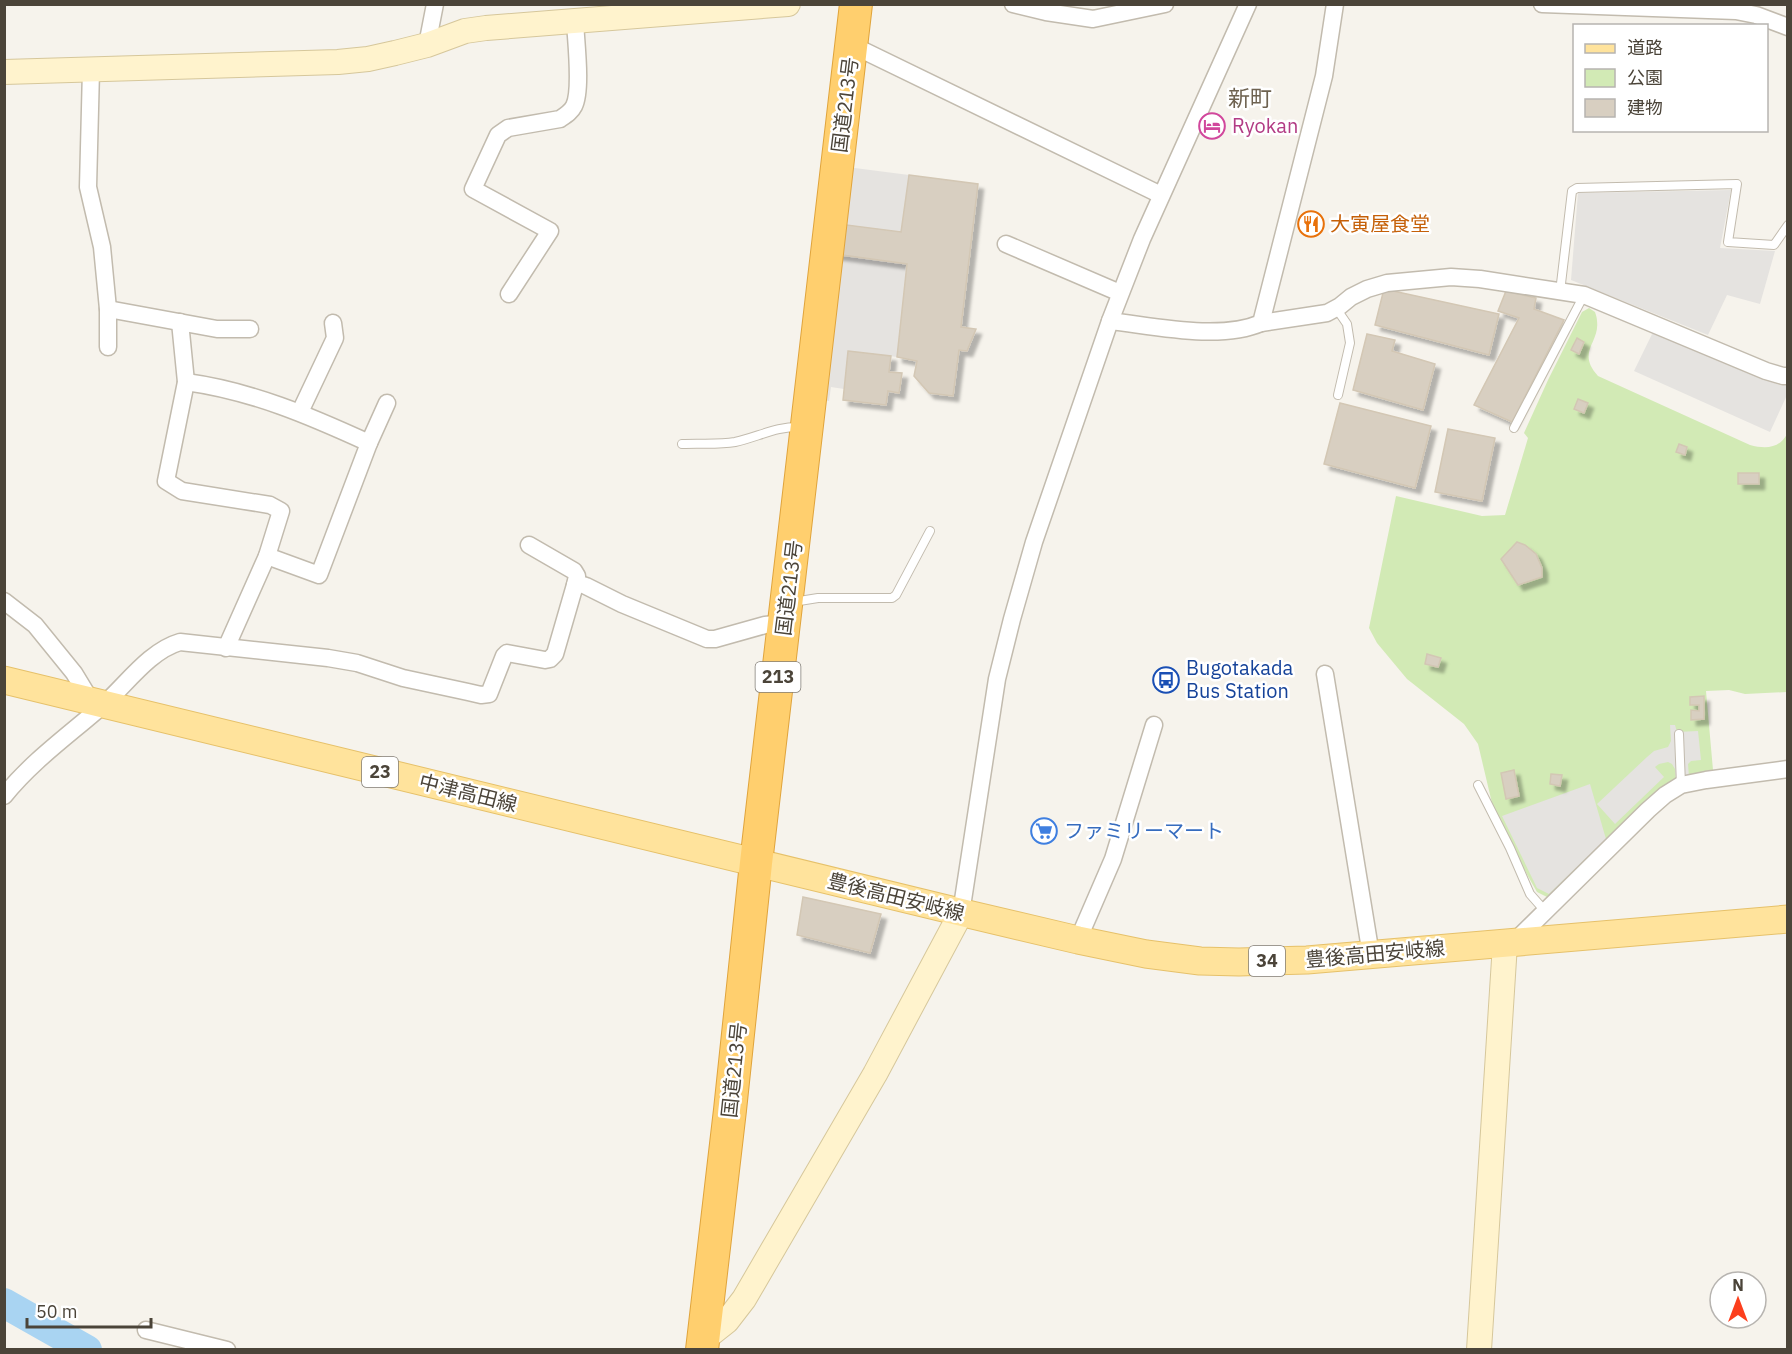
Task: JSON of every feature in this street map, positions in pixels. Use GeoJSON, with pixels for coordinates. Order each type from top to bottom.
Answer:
{"type":"FeatureCollection","features":[{"type":"Feature","properties":{"kind":"highway","name":"国道213号"},"geometry":{"type":"LineString","coordinates":[[702,1345],[856,4]]}},
{"type":"Feature","properties":{"kind":"main road","name":"中津高田線"},"geometry":{"type":"LineString","coordinates":[[4,680],[756,863]]}},
{"type":"Feature","properties":{"kind":"main road","name":"豊後高田安岐線"},"geometry":{"type":"LineString","coordinates":[[756,863],[1078,940],[1146,954],[1200,961],[1307,960],[1788,920]]}},
{"type":"Feature","properties":{"kind":"street"},"geometry":{"type":"LineString","coordinates":[[427,45],[435,4]]}},
{"type":"Feature","properties":{"kind":"street"},"geometry":{"type":"LineString","coordinates":[[4,72],[338,62],[368,59],[427,45],[465,31],[788,4]]}},
{"type":"Feature","properties":{"kind":"street"},"geometry":{"type":"LineString","coordinates":[[1013,4],[1047,8],[1093,19],[1165,4]]}},
{"type":"Feature","properties":{"kind":"street"},"geometry":{"type":"LineString","coordinates":[[702,1345],[727,1321],[744,1299],[875,1074],[961,912],[997,679],[1034,542],[1120,294],[1161,195],[1248,4]]}},
{"type":"Feature","properties":{"kind":"street"},"geometry":{"type":"LineString","coordinates":[[1260,323],[1324,76],[1335,4]]}},
{"type":"Feature","properties":{"kind":"street"},"geometry":{"type":"LineString","coordinates":[[1542,4],[1736,11],[1756,15],[1788,27]]}},
{"type":"Feature","properties":{"kind":"street"},"geometry":{"type":"LineString","coordinates":[[509,294],[550,231],[473,189],[498,135],[508,128],[560,119],[573,108],[577,90],[575,22]]}},
{"type":"Feature","properties":{"kind":"street"},"geometry":{"type":"LineString","coordinates":[[852,45],[1161,195]]}},
{"type":"Feature","properties":{"kind":"street"},"geometry":{"type":"LineString","coordinates":[[91,70],[88,187],[102,247],[108,309],[108,346]]}},
{"type":"Feature","properties":{"kind":"street"},"geometry":{"type":"LineString","coordinates":[[1006,244],[1120,294]]}},
{"type":"Feature","properties":{"kind":"street"},"geometry":{"type":"LineString","coordinates":[[1110,321],[1209,331],[1242,330],[1260,323],[1316,315],[1336,308],[1366,289],[1387,283],[1450,277],[1480,279],[1584,295],[1766,371],[1788,376]]}},
{"type":"Feature","properties":{"kind":"street"},"geometry":{"type":"LineString","coordinates":[[108,309],[217,329],[250,329]]}},
{"type":"Feature","properties":{"kind":"street"},"geometry":{"type":"LineString","coordinates":[[180,322],[186,382],[166,481],[182,491],[270,505],[282,511],[267,556],[226,648]]}},
{"type":"Feature","properties":{"kind":"street"},"geometry":{"type":"LineString","coordinates":[[300,412],[335,338],[333,323]]}},
{"type":"Feature","properties":{"kind":"street"},"geometry":{"type":"LineString","coordinates":[[186,382],[240,393],[300,412],[369,443]]}},
{"type":"Feature","properties":{"kind":"street"},"geometry":{"type":"LineString","coordinates":[[267,556],[319,575],[369,443],[387,403]]}},
{"type":"Feature","properties":{"kind":"street"},"geometry":{"type":"LineString","coordinates":[[4,796],[20,777],[98,703],[160,651],[180,642],[328,658],[357,663],[403,678],[481,695],[489,693],[507,653],[545,660],[555,654],[575,585],[577,576],[574,571],[529,545]]}},
{"type":"Feature","properties":{"kind":"street"},"geometry":{"type":"LineString","coordinates":[[575,585],[586,586],[622,604],[707,639],[715,639],[765,625],[786,613]]}},
{"type":"Feature","properties":{"kind":"street"},"geometry":{"type":"LineString","coordinates":[[4,601],[35,625],[98,703]]}},
{"type":"Feature","properties":{"kind":"street"},"geometry":{"type":"LineString","coordinates":[[1325,674],[1371,955]]}},
{"type":"Feature","properties":{"kind":"street"},"geometry":{"type":"LineString","coordinates":[[1078,940],[1113,859],[1154,725]]}},
{"type":"Feature","properties":{"kind":"street"},"geometry":{"type":"LineString","coordinates":[[1479,1350],[1509,943],[1648,810],[1681,785],[1788,769]]}},
{"type":"Feature","properties":{"kind":"street"},"geometry":{"type":"LineString","coordinates":[[146,1330],[227,1350]]}},
{"type":"Feature","properties":{"kind":"lane"},"geometry":{"type":"LineString","coordinates":[[1560,292],[1572,191],[1577,188],[1737,184],[1728,242],[1774,244],[1788,225]]}},
{"type":"Feature","properties":{"kind":"lane"},"geometry":{"type":"LineString","coordinates":[[1514,428],[1584,295]]}},
{"type":"Feature","properties":{"kind":"lane"},"geometry":{"type":"LineString","coordinates":[[1336,308],[1347,324],[1350,343],[1338,395]]}},
{"type":"Feature","properties":{"kind":"lane"},"geometry":{"type":"LineString","coordinates":[[682,444],[735,442],[773,430],[807,427]]}},
{"type":"Feature","properties":{"kind":"lane"},"geometry":{"type":"LineString","coordinates":[[786,613],[818,598],[892,598],[896,595],[930,531]]}},
{"type":"Feature","properties":{"kind":"lane"},"geometry":{"type":"LineString","coordinates":[[1679,734],[1681,785]]}},
{"type":"Feature","properties":{"kind":"lane"},"geometry":{"type":"LineString","coordinates":[[1478,785],[1530,894],[1545,911]]}},
{"type":"Feature","properties":{"kind":"green space"},"geometry":{"type":"Polygon","coordinates":[[[1589,308],[1595,312],[1597,329],[1590,348],[1589,360],[1598,376],[1750,445],[1771,447],[1780,443],[1787,434],[1787,692],[1745,694],[1729,690],[1706,691],[1713,770],[1676,781],[1549,898],[1537,892],[1496,820],[1478,744],[1464,724],[1407,679],[1377,643],[1369,628],[1396,496],[1482,516],[1505,515],[1528,438],[1524,433],[1582,312],[1589,308]]]}},
{"type":"Feature","properties":{"kind":"shaded area"},"geometry":{"type":"Polygon","coordinates":[[[847,167],[909,175],[901,232],[839,224],[847,167]]]}},
{"type":"Feature","properties":{"kind":"shaded area"},"geometry":{"type":"Polygon","coordinates":[[[1731,190],[1720,248],[1775,251],[1760,304],[1727,295],[1708,335],[1571,280],[1578,193],[1731,190]]]}},
{"type":"Feature","properties":{"kind":"shaded area"},"geometry":{"type":"Polygon","coordinates":[[[835,254],[907,264],[897,357],[848,351],[844,389],[831,387],[829,401],[819,399],[835,254]]]}},
{"type":"Feature","properties":{"kind":"shaded area"},"geometry":{"type":"Polygon","coordinates":[[[1653,332],[1779,385],[1787,384],[1787,395],[1770,432],[1634,371],[1653,332]]]}},
{"type":"Feature","properties":{"kind":"shaded area"},"geometry":{"type":"Polygon","coordinates":[[[1670,725],[1675,725],[1677,732],[1698,731],[1701,760],[1691,761],[1688,764],[1689,777],[1676,781],[1672,764],[1668,762],[1659,764],[1655,767],[1664,777],[1615,824],[1597,804],[1654,751],[1668,747],[1671,741],[1670,725]]]}},
{"type":"Feature","properties":{"kind":"shaded area"},"geometry":{"type":"Polygon","coordinates":[[[1590,784],[1606,839],[1549,894],[1537,888],[1502,816],[1590,784]]]}},
{"type":"Feature","properties":{"kind":"building"},"geometry":{"type":"Polygon","coordinates":[[[909,175],[978,184],[961,327],[976,329],[967,351],[959,350],[953,396],[929,393],[914,376],[917,361],[897,357],[907,264],[835,254],[839,224],[901,232],[909,175]]]}},
{"type":"Feature","properties":{"kind":"building"},"geometry":{"type":"Polygon","coordinates":[[[1384,289],[1499,314],[1489,355],[1375,325],[1384,289]]]}},
{"type":"Feature","properties":{"kind":"building"},"geometry":{"type":"Polygon","coordinates":[[[1506,291],[1536,298],[1534,309],[1564,320],[1512,422],[1474,405],[1519,318],[1498,311],[1506,291]]]}},
{"type":"Feature","properties":{"kind":"building"},"geometry":{"type":"Polygon","coordinates":[[[1367,334],[1395,340],[1392,351],[1435,364],[1423,410],[1353,390],[1367,334]]]}},
{"type":"Feature","properties":{"kind":"building"},"geometry":{"type":"Polygon","coordinates":[[[1577,338],[1584,342],[1579,354],[1571,350],[1577,338]]]}},
{"type":"Feature","properties":{"kind":"building"},"geometry":{"type":"Polygon","coordinates":[[[848,351],[891,356],[889,372],[902,373],[899,393],[888,391],[886,405],[843,400],[848,351]]]}},
{"type":"Feature","properties":{"kind":"building"},"geometry":{"type":"Polygon","coordinates":[[[1578,399],[1588,403],[1584,413],[1574,409],[1578,399]]]}},
{"type":"Feature","properties":{"kind":"building"},"geometry":{"type":"Polygon","coordinates":[[[1340,403],[1431,426],[1415,488],[1324,464],[1340,403]]]}},
{"type":"Feature","properties":{"kind":"building"},"geometry":{"type":"Polygon","coordinates":[[[1448,429],[1495,438],[1482,501],[1435,492],[1448,429]]]}},
{"type":"Feature","properties":{"kind":"building"},"geometry":{"type":"Polygon","coordinates":[[[1679,444],[1687,447],[1685,455],[1676,452],[1679,444]]]}},
{"type":"Feature","properties":{"kind":"building"},"geometry":{"type":"Polygon","coordinates":[[[1738,473],[1759,473],[1759,484],[1738,484],[1738,473]]]}},
{"type":"Feature","properties":{"kind":"building"},"geometry":{"type":"Polygon","coordinates":[[[1517,542],[1536,554],[1542,568],[1542,577],[1518,585],[1501,559],[1517,542]]]}},
{"type":"Feature","properties":{"kind":"building"},"geometry":{"type":"Polygon","coordinates":[[[1427,654],[1441,658],[1438,667],[1425,664],[1427,654]]]}},
{"type":"Feature","properties":{"kind":"building"},"geometry":{"type":"Polygon","coordinates":[[[1704,696],[1704,719],[1691,720],[1691,710],[1699,711],[1699,705],[1690,705],[1690,697],[1704,696]]]}},
{"type":"Feature","properties":{"kind":"building"},"geometry":{"type":"Polygon","coordinates":[[[1514,770],[1519,796],[1506,799],[1501,773],[1514,770]]]}},
{"type":"Feature","properties":{"kind":"building"},"geometry":{"type":"Polygon","coordinates":[[[1551,774],[1562,775],[1560,786],[1550,784],[1551,774]]]}},
{"type":"Feature","properties":{"kind":"building"},"geometry":{"type":"Polygon","coordinates":[[[803,897],[881,914],[870,953],[797,935],[803,897]]]}},
{"type":"Feature","properties":{"kind":"waterway"},"geometry":{"type":"LineString","coordinates":[[4,1303],[87,1350]]}},
{"type":"Feature","properties":{"kind":"place","name":"Ryokan"},"geometry":{"type":"Point","coordinates":[1212,126]}},
{"type":"Feature","properties":{"kind":"place","name":"大寅屋食堂"},"geometry":{"type":"Point","coordinates":[1311,224]}},
{"type":"Feature","properties":{"kind":"place","name":"Bugotakada Bus Station"},"geometry":{"type":"Point","coordinates":[1166,680]}},
{"type":"Feature","properties":{"kind":"place","name":"ファミリーマート"},"geometry":{"type":"Point","coordinates":[1044,831]}},
{"type":"Feature","properties":{"kind":"district","name":"新町"},"geometry":{"type":"Point","coordinates":[1250,98]}}]}
